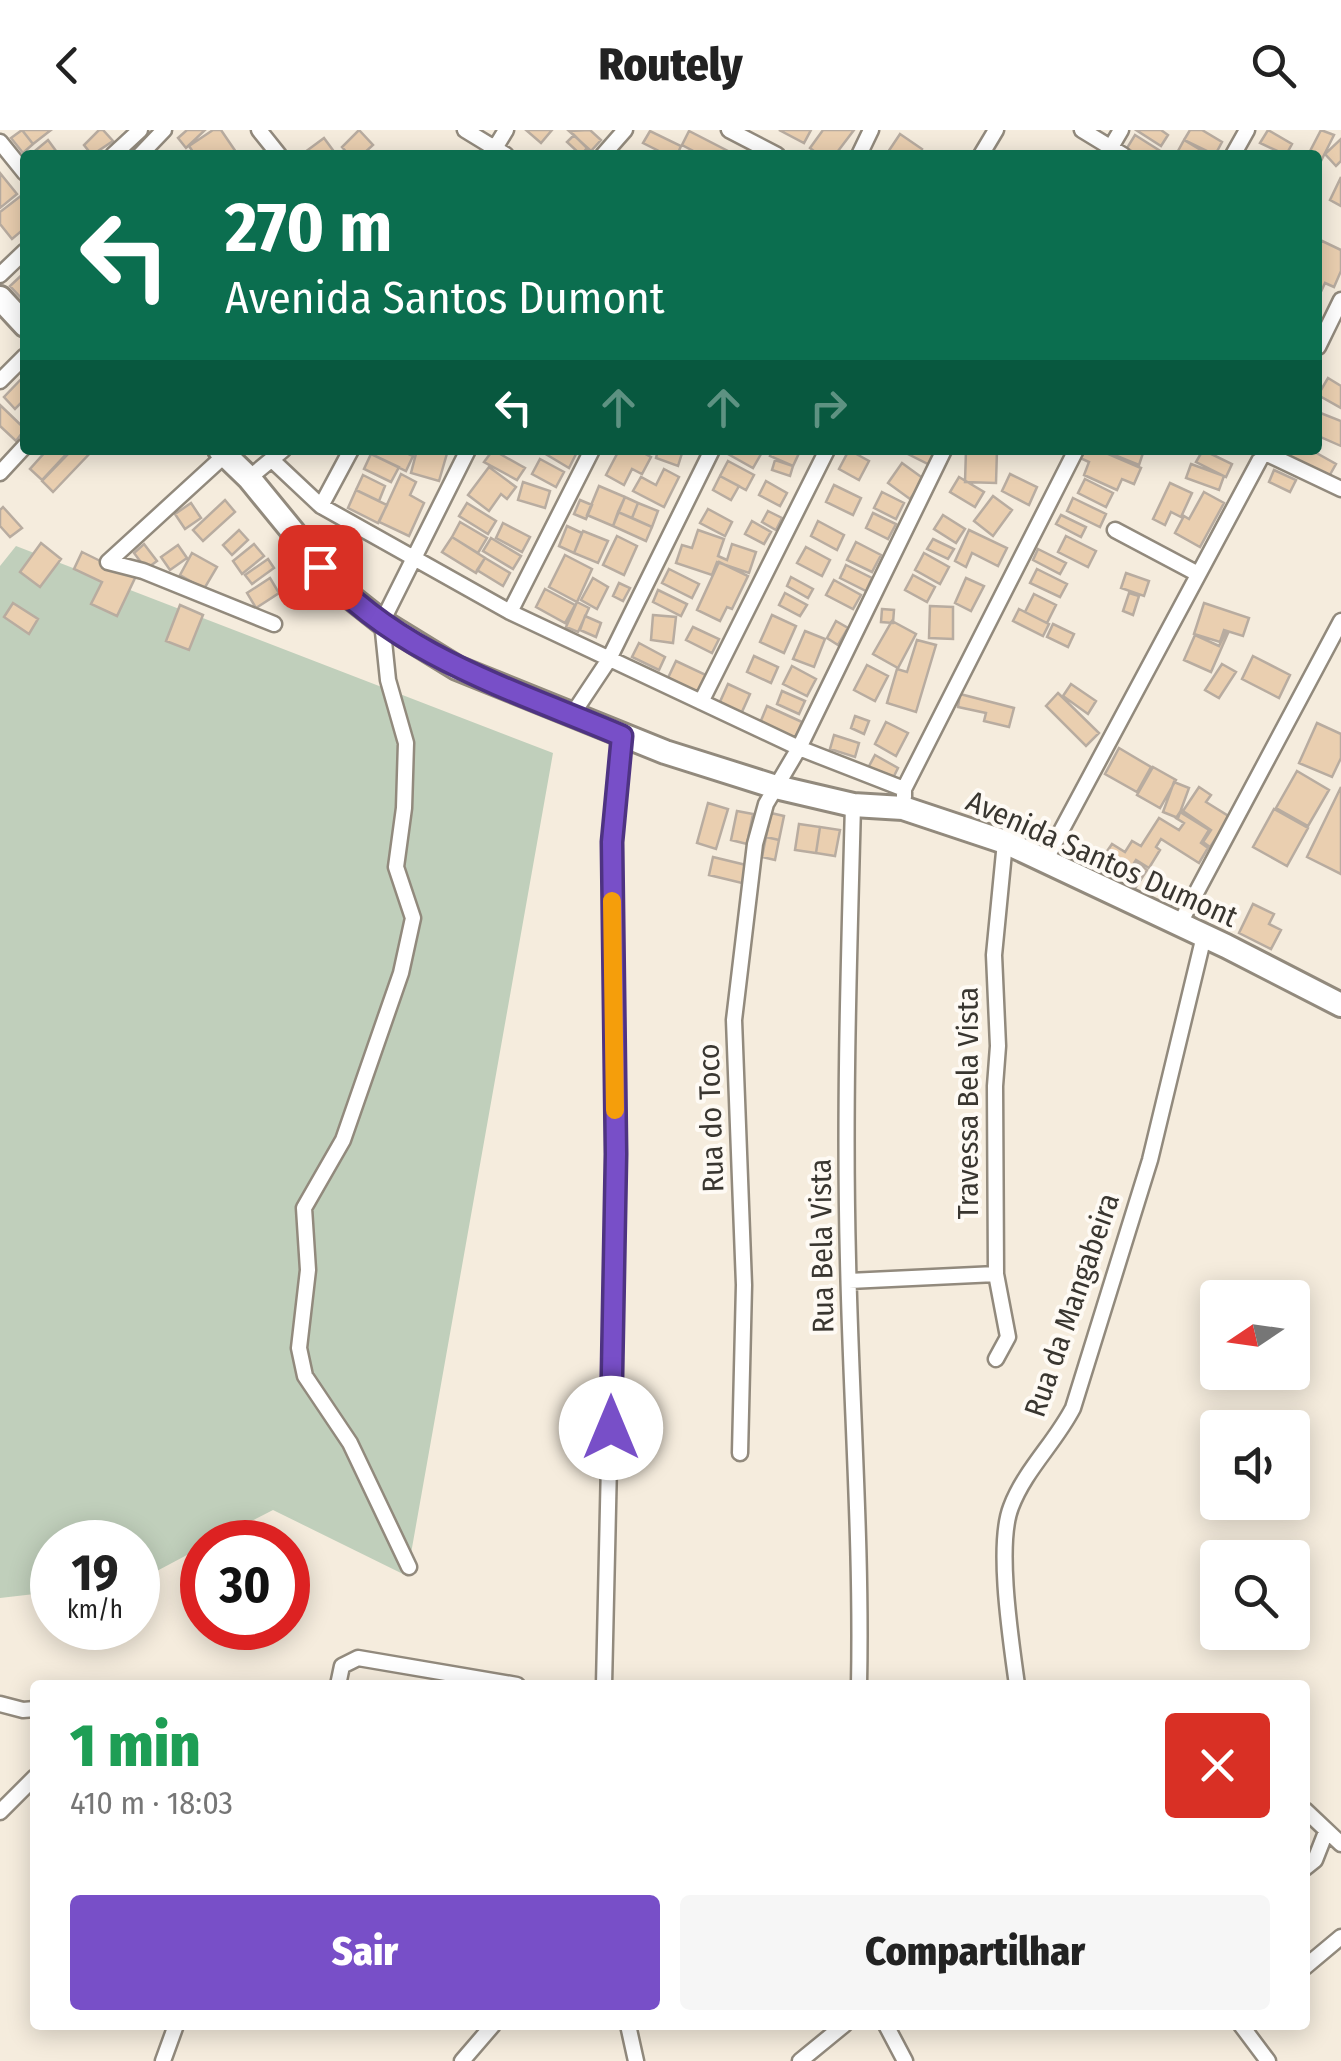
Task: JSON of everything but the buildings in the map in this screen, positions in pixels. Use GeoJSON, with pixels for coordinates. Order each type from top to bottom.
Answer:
{"type":"FeatureCollection","features":[{"type":"Feature","properties":{"kind":"main road"},"geometry":{"type":"LineString","coordinates":[[0,298],[20,320]]}},
{"type":"Feature","properties":{"kind":"main road","name":"Avenida Santos Dumont"},"geometry":{"type":"LineString","coordinates":[[226,455],[339,588],[382,622],[456,668],[622,736],[776,787],[853,805],[904,798],[1180,924],[1341,1006]]}},
{"type":"Feature","properties":{"kind":"street"},"geometry":{"type":"LineString","coordinates":[[144,150],[164,130]]}},
{"type":"Feature","properties":{"kind":"street"},"geometry":{"type":"LineString","coordinates":[[258,130],[275,150]]}},
{"type":"Feature","properties":{"kind":"street"},"geometry":{"type":"LineString","coordinates":[[465,130],[497,150]]}},
{"type":"Feature","properties":{"kind":"street"},"geometry":{"type":"LineString","coordinates":[[607,150],[625,130]]}},
{"type":"Feature","properties":{"kind":"street"},"geometry":{"type":"LineString","coordinates":[[729,130],[751,134],[771,150]]}},
{"type":"Feature","properties":{"kind":"street"},"geometry":{"type":"LineString","coordinates":[[1082,130],[1110,150]]}},
{"type":"Feature","properties":{"kind":"street"},"geometry":{"type":"LineString","coordinates":[[0,142],[20,166]]}},
{"type":"Feature","properties":{"kind":"street"},"geometry":{"type":"LineString","coordinates":[[0,275],[20,255]]}},
{"type":"Feature","properties":{"kind":"street"},"geometry":{"type":"LineString","coordinates":[[1322,338],[1341,300]]}},
{"type":"Feature","properties":{"kind":"street"},"geometry":{"type":"LineString","coordinates":[[0,381],[20,361]]}},
{"type":"Feature","properties":{"kind":"street"},"geometry":{"type":"LineString","coordinates":[[0,472],[20,451]]}},
{"type":"Feature","properties":{"kind":"street"},"geometry":{"type":"LineString","coordinates":[[220,455],[108,562],[143,571],[274,624]]}},
{"type":"Feature","properties":{"kind":"street"},"geometry":{"type":"LineString","coordinates":[[249,478],[278,455],[321,506],[510,612],[904,798],[1074,455]]}},
{"type":"Feature","properties":{"kind":"street"},"geometry":{"type":"LineString","coordinates":[[321,506],[348,455]]}},
{"type":"Feature","properties":{"kind":"street"},"geometry":{"type":"LineString","coordinates":[[409,1567],[350,1443],[305,1376],[299,1348],[308,1270],[304,1208],[342,1140],[401,973],[413,918],[396,867],[404,808],[406,743],[388,680],[382,622],[465,455]]}},
{"type":"Feature","properties":{"kind":"street"},"geometry":{"type":"LineString","coordinates":[[510,612],[589,455]]}},
{"type":"Feature","properties":{"kind":"street"},"geometry":{"type":"LineString","coordinates":[[572,715],[608,660],[710,455]]}},
{"type":"Feature","properties":{"kind":"street"},"geometry":{"type":"LineString","coordinates":[[701,702],[824,455]]}},
{"type":"Feature","properties":{"kind":"street","name":"Rua do Toco"},"geometry":{"type":"LineString","coordinates":[[740,1453],[744,1285],[734,1020],[755,844],[760,820],[942,455]]}},
{"type":"Feature","properties":{"kind":"street"},"geometry":{"type":"LineString","coordinates":[[1045,861],[1260,455]]}},
{"type":"Feature","properties":{"kind":"street"},"geometry":{"type":"LineString","coordinates":[[1270,455],[1341,489]]}},
{"type":"Feature","properties":{"kind":"street"},"geometry":{"type":"LineString","coordinates":[[1115,530],[1198,574]]}},
{"type":"Feature","properties":{"kind":"street"},"geometry":{"type":"LineString","coordinates":[[1180,924],[1341,621]]}},
{"type":"Feature","properties":{"kind":"street"},"geometry":{"type":"LineString","coordinates":[[604,1680],[616,1154],[612,842],[622,736]]}},
{"type":"Feature","properties":{"kind":"street","name":"Rua Bela Vista"},"geometry":{"type":"LineString","coordinates":[[853,805],[848,1281],[856,1430],[859,1680]]}},
{"type":"Feature","properties":{"kind":"street","name":"Travessa Bela Vista"},"geometry":{"type":"LineString","coordinates":[[996,1359],[1008,1337],[996,1274],[998,1046],[994,955],[1005,842]]}},
{"type":"Feature","properties":{"kind":"street","name":"Rua da Mangabeira"},"geometry":{"type":"LineString","coordinates":[[1016,1680],[1006,1527],[1023,1481],[1073,1408],[1150,1160],[1204,936]]}},
{"type":"Feature","properties":{"kind":"street"},"geometry":{"type":"LineString","coordinates":[[848,1281],[996,1274]]}},
{"type":"Feature","properties":{"kind":"street"},"geometry":{"type":"LineString","coordinates":[[339,1680],[342,1666],[358,1658],[490,1680]]}},
{"type":"Feature","properties":{"kind":"street"},"geometry":{"type":"LineString","coordinates":[[0,1704],[30,1710]]}},
{"type":"Feature","properties":{"kind":"street"},"geometry":{"type":"LineString","coordinates":[[0,1812],[30,1782]]}},
{"type":"Feature","properties":{"kind":"street"},"geometry":{"type":"LineString","coordinates":[[1310,1815],[1341,1844]]}},
{"type":"Feature","properties":{"kind":"street"},"geometry":{"type":"LineString","coordinates":[[1310,1864],[1326,1832]]}},
{"type":"Feature","properties":{"kind":"street"},"geometry":{"type":"LineString","coordinates":[[1310,1963],[1341,1937]]}},
{"type":"Feature","properties":{"kind":"street"},"geometry":{"type":"LineString","coordinates":[[162,2061],[174,2030]]}},
{"type":"Feature","properties":{"kind":"street"},"geometry":{"type":"LineString","coordinates":[[462,2061],[489,2030]]}},
{"type":"Feature","properties":{"kind":"street"},"geometry":{"type":"LineString","coordinates":[[629,2030],[636,2061]]}},
{"type":"Feature","properties":{"kind":"street"},"geometry":{"type":"LineString","coordinates":[[800,2061],[838,2030]]}},
{"type":"Feature","properties":{"kind":"street"},"geometry":{"type":"LineString","coordinates":[[889,2030],[905,2061]]}},
{"type":"Feature","properties":{"kind":"street"},"geometry":{"type":"LineString","coordinates":[[1246,2030],[1268,2060]]}},
{"type":"Feature","properties":{"kind":"green space"},"geometry":{"type":"Polygon","coordinates":[[[16,546],[553,753],[407,1576],[310,1528],[310,1520],[293,1520],[273,1510],[253,1520],[180,1520],[180,1559],[160,1569],[160,1520],[30,1520],[30,1595],[0,1598],[0,566],[16,546]]]}},
{"type":"Feature","properties":{"kind":"slow traffic"},"geometry":{"type":"LineString","coordinates":[[612,901],[615,1110]]}},
{"type":"Feature","properties":{"kind":"route"},"geometry":{"type":"LineString","coordinates":[[320,567],[339,588],[382,622],[456,668],[622,736],[612,842],[616,1154],[611,1428]]}}]}
